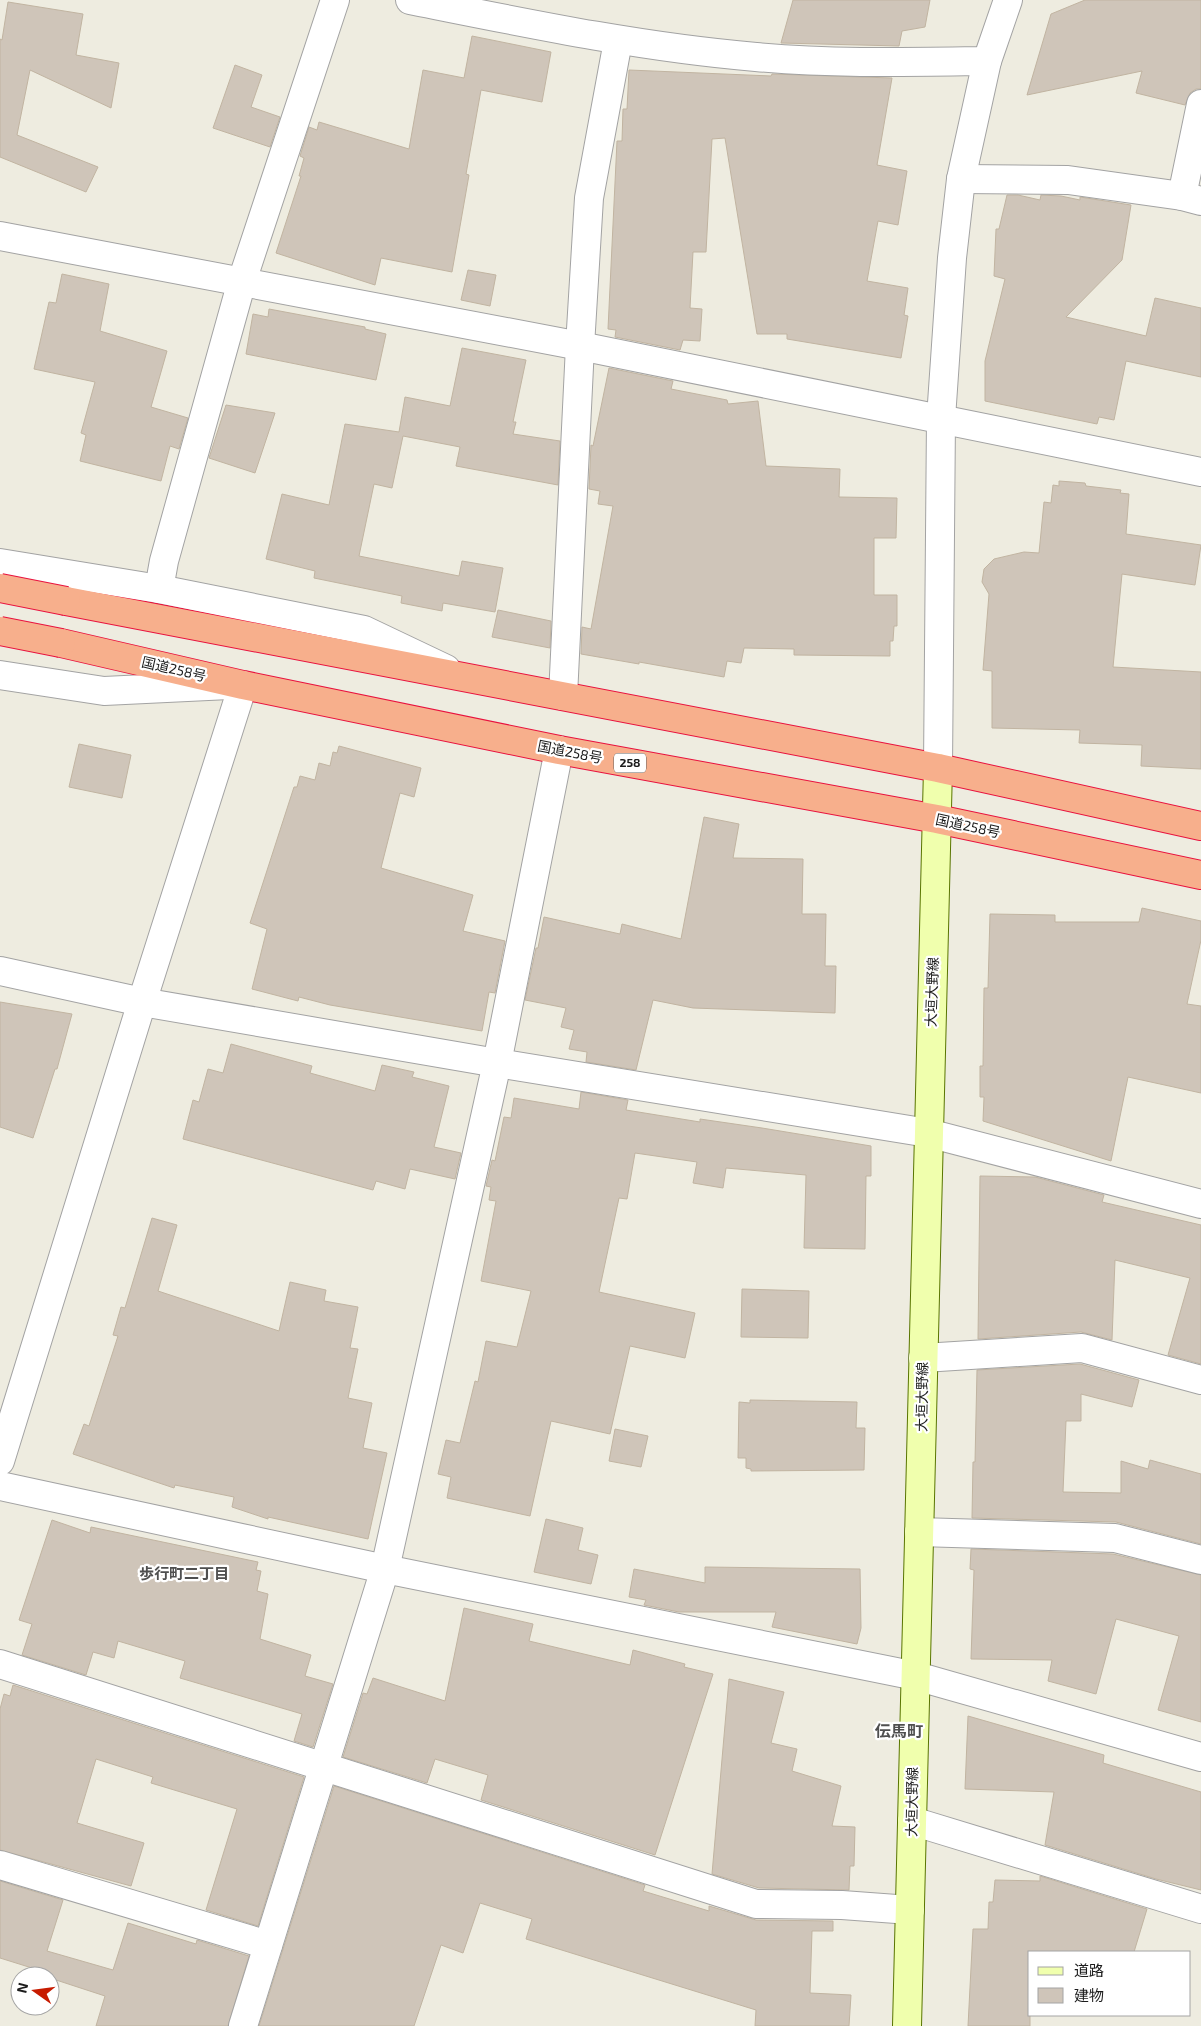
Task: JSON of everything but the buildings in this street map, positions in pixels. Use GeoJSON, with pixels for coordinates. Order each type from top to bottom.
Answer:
{"type":"FeatureCollection","features":[{"type":"Feature","properties":{"kind":"highway"},"geometry":{"type":"LineString","coordinates":[[0,588],[938,768],[1201,826]]}},
{"type":"Feature","properties":{"kind":"highway","name":"国道258号"},"geometry":{"type":"LineString","coordinates":[[0,632],[61,643],[243,685],[559,750],[937,819],[1201,875]]}},
{"type":"Feature","properties":{"kind":"main road","name":"大垣大野線"},"geometry":{"type":"LineString","coordinates":[[907,2026],[938,768]]}},
{"type":"Feature","properties":{"kind":"street"},"geometry":{"type":"LineString","coordinates":[[159,589],[164,561],[242,282],[335,0]]}},
{"type":"Feature","properties":{"kind":"street"},"geometry":{"type":"LineString","coordinates":[[410,0],[618,41],[757,57],[852,61],[987,61]]}},
{"type":"Feature","properties":{"kind":"street"},"geometry":{"type":"LineString","coordinates":[[938,768],[940,418],[952,258],[962,179],[987,61],[1008,0]]}},
{"type":"Feature","properties":{"kind":"street"},"geometry":{"type":"LineString","coordinates":[[563,696],[589,198],[618,41]]}},
{"type":"Feature","properties":{"kind":"street"},"geometry":{"type":"LineString","coordinates":[[962,179],[1068,180],[1191,199],[1201,104]]}},
{"type":"Feature","properties":{"kind":"street"},"geometry":{"type":"LineString","coordinates":[[0,236],[580,346],[1201,472]]}},
{"type":"Feature","properties":{"kind":"street"},"geometry":{"type":"LineString","coordinates":[[0,563],[159,589],[364,630],[465,678]]}},
{"type":"Feature","properties":{"kind":"street"},"geometry":{"type":"LineString","coordinates":[[0,675],[104,691],[243,685],[142,1002],[0,1461]]}},
{"type":"Feature","properties":{"kind":"street"},"geometry":{"type":"LineString","coordinates":[[243,2026],[385,1570],[497,1063],[559,750]]}},
{"type":"Feature","properties":{"kind":"street"},"geometry":{"type":"LineString","coordinates":[[0,971],[142,1002],[497,1063],[928,1133],[1201,1204]]}},
{"type":"Feature","properties":{"kind":"street"},"geometry":{"type":"LineString","coordinates":[[923,1358],[1082,1348],[1201,1380]]}},
{"type":"Feature","properties":{"kind":"street"},"geometry":{"type":"LineString","coordinates":[[0,1486],[385,1570],[916,1676],[1201,1757]]}},
{"type":"Feature","properties":{"kind":"street"},"geometry":{"type":"LineString","coordinates":[[919,1532],[1115,1538],[1201,1560]]}},
{"type":"Feature","properties":{"kind":"street"},"geometry":{"type":"LineString","coordinates":[[0,1664],[756,1904],[842,1905],[910,1910]]}},
{"type":"Feature","properties":{"kind":"street"},"geometry":{"type":"LineString","coordinates":[[912,1821],[1201,1909]]}},
{"type":"Feature","properties":{"kind":"street"},"geometry":{"type":"LineString","coordinates":[[0,1865],[268,1945]]}},
{"type":"Feature","properties":{"kind":"district","name":"歩行町二丁目"},"geometry":{"type":"Point","coordinates":[184,1574]}},
{"type":"Feature","properties":{"kind":"district","name":"伝馬町"},"geometry":{"type":"Point","coordinates":[899,1731]}}]}
